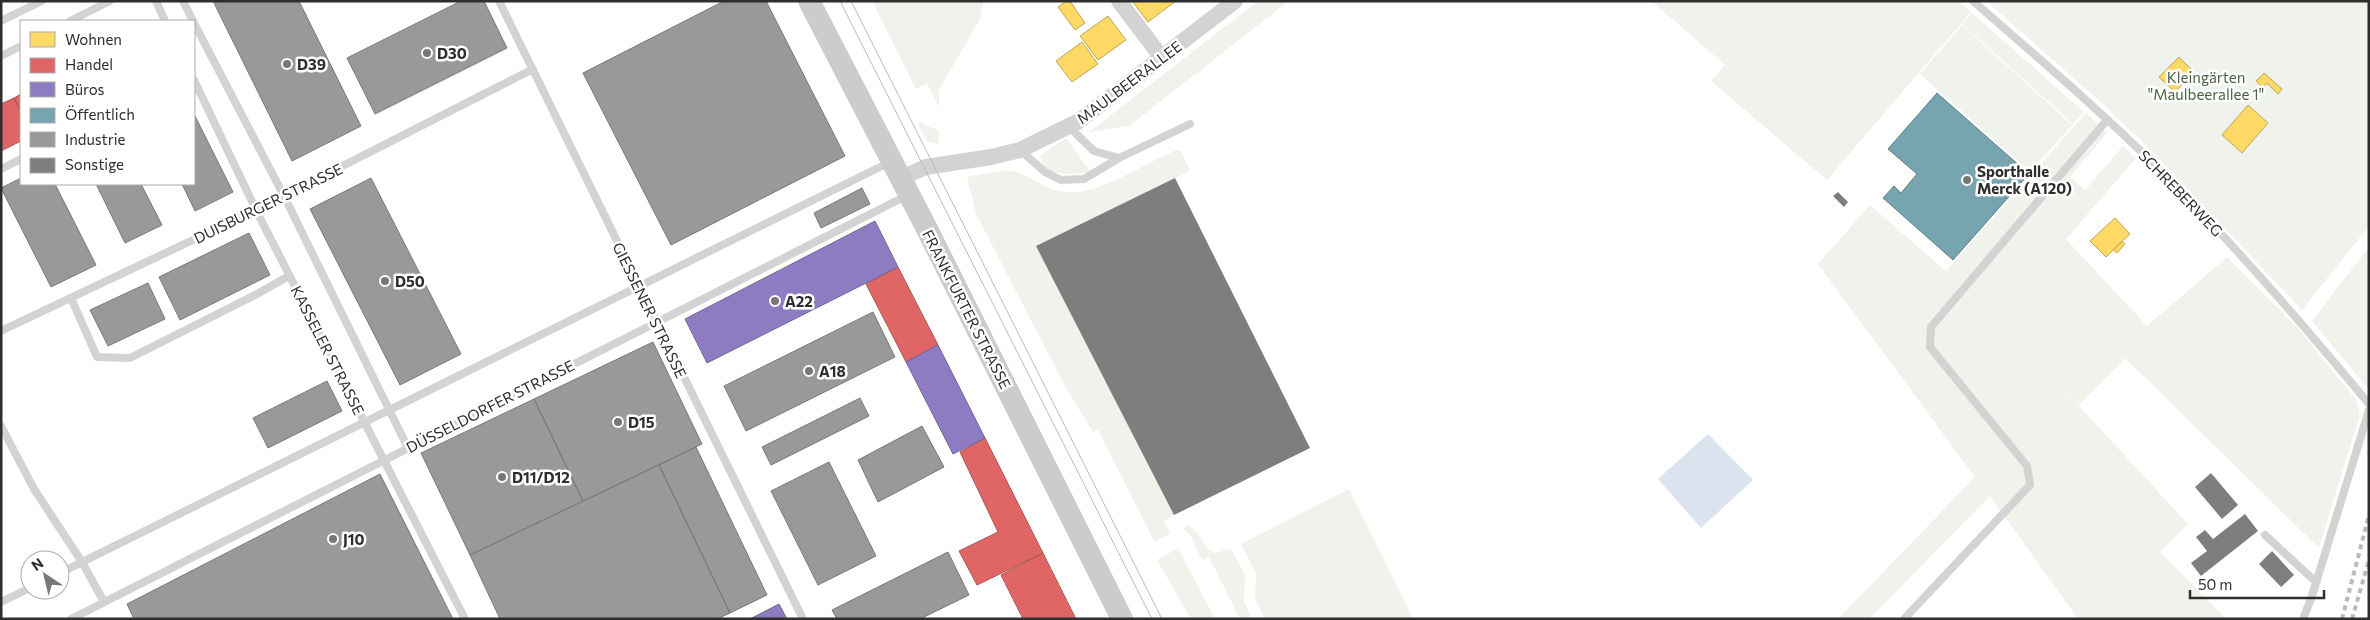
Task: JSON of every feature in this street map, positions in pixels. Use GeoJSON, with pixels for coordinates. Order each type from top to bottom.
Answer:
{"type":"FeatureCollection","features":[{"type":"Feature","properties":{"kind":"main road","name":"FRANKFURTER STRASSE"},"geometry":{"type":"LineString","coordinates":[[809,1],[901,178],[1122,619]]}},
{"type":"Feature","properties":{"kind":"street"},"geometry":{"type":"LineString","coordinates":[[1119,1],[1162,58]]}},
{"type":"Feature","properties":{"kind":"street","name":"MAULBEERALLEE"},"geometry":{"type":"LineString","coordinates":[[901,178],[926,167],[990,157],[1020,150],[1079,121],[1235,1]]}},
{"type":"Feature","properties":{"kind":"lane"},"geometry":{"type":"LineString","coordinates":[[1,21],[42,1]]}},
{"type":"Feature","properties":{"kind":"lane"},"geometry":{"type":"LineString","coordinates":[[72,20],[110,1]]}},
{"type":"Feature","properties":{"kind":"lane"},"geometry":{"type":"LineString","coordinates":[[156,1],[165,20]]}},
{"type":"Feature","properties":{"kind":"lane"},"geometry":{"type":"LineString","coordinates":[[183,1],[192,20]]}},
{"type":"Feature","properties":{"kind":"lane","name":"GIESSENER STRASSE"},"geometry":{"type":"LineString","coordinates":[[499,1],[803,619]]}},
{"type":"Feature","properties":{"kind":"lane","name":"SCHREBERWEG"},"geometry":{"type":"LineString","coordinates":[[1973,1],[2107,120],[2160,170],[2231,244],[2369,404]]}},
{"type":"Feature","properties":{"kind":"lane"},"geometry":{"type":"LineString","coordinates":[[195,26],[284,196],[408,448]]}},
{"type":"Feature","properties":{"kind":"lane"},"geometry":{"type":"LineString","coordinates":[[1,56],[20,46]]}},
{"type":"Feature","properties":{"kind":"lane","name":"DUISBURGER STRASSE"},"geometry":{"type":"LineString","coordinates":[[1,331],[256,210],[533,70]]}},
{"type":"Feature","properties":{"kind":"lane","name":"KASSELER STRASSE"},"geometry":{"type":"LineString","coordinates":[[195,82],[289,276],[465,619]]}},
{"type":"Feature","properties":{"kind":"lane"},"geometry":{"type":"LineString","coordinates":[[1904,619],[2030,485],[2027,466],[1930,346],[1931,326],[2107,120]]}},
{"type":"Feature","properties":{"kind":"lane"},"geometry":{"type":"LineString","coordinates":[[1020,150],[1045,172],[1061,180],[1084,179],[1119,158],[1190,124]]}},
{"type":"Feature","properties":{"kind":"lane"},"geometry":{"type":"LineString","coordinates":[[1068,126],[1094,151],[1119,158]]}},
{"type":"Feature","properties":{"kind":"lane"},"geometry":{"type":"LineString","coordinates":[[1,169],[20,160]]}},
{"type":"Feature","properties":{"kind":"lane"},"geometry":{"type":"LineString","coordinates":[[70,568],[638,286],[901,178]]}},
{"type":"Feature","properties":{"kind":"lane","name":"DÜSSELDORFER STRASSE"},"geometry":{"type":"LineString","coordinates":[[71,619],[656,322],[901,178]]}},
{"type":"Feature","properties":{"kind":"lane"},"geometry":{"type":"LineString","coordinates":[[71,298],[97,357],[130,358],[289,276]]}},
{"type":"Feature","properties":{"kind":"lane"},"geometry":{"type":"LineString","coordinates":[[2303,619],[2369,410]]}},
{"type":"Feature","properties":{"kind":"lane"},"geometry":{"type":"LineString","coordinates":[[1,426],[34,488],[82,562],[104,602]]}},
{"type":"Feature","properties":{"kind":"lane"},"geometry":{"type":"LineString","coordinates":[[2265,535],[2316,582]]}},
{"type":"Feature","properties":{"kind":"lane"},"geometry":{"type":"LineString","coordinates":[[1,602],[20,593]]}},
{"type":"Feature","properties":{"kind":"green space"},"geometry":{"type":"Polygon","coordinates":[[[872,1],[984,1],[980,19],[939,90],[939,107],[927,83],[916,89],[872,1]]]}},
{"type":"Feature","properties":{"kind":"green space"},"geometry":{"type":"Polygon","coordinates":[[[1258,1],[1289,1],[1129,126],[1089,132],[1258,1]]]}},
{"type":"Feature","properties":{"kind":"green space"},"geometry":{"type":"Polygon","coordinates":[[[1651,1],[1959,1],[1971,12],[1827,180],[1711,81],[1725,65],[1651,1]]]}},
{"type":"Feature","properties":{"kind":"green space","name":"Kleingärten \"Maulbeerallee 1\""},"geometry":{"type":"Polygon","coordinates":[[[1986,1],[2369,1],[2369,226],[2302,310],[2147,146],[2104,105],[1986,1]]]}},
{"type":"Feature","properties":{"kind":"green space"},"geometry":{"type":"Polygon","coordinates":[[[1972,13],[2084,112],[2073,124],[1962,24],[1972,13]]]}},
{"type":"Feature","properties":{"kind":"green space"},"geometry":{"type":"Polygon","coordinates":[[[1962,25],[2072,125],[2030,172],[1920,74],[1962,25]]]}},
{"type":"Feature","properties":{"kind":"green space"},"geometry":{"type":"Polygon","coordinates":[[[2086,113],[2107,133],[2070,177],[2085,190],[2123,146],[2136,158],[2066,239],[2147,326],[2227,257],[2296,326],[2357,401],[2360,414],[2319,548],[2125,358],[2079,405],[2056,381],[2188,524],[2160,552],[2226,619],[2078,619],[1990,496],[1869,619],[1838,619],[1975,477],[1818,264],[1870,205],[1946,271],[2086,113]]]}},
{"type":"Feature","properties":{"kind":"green space"},"geometry":{"type":"Polygon","coordinates":[[[921,121],[927,126],[939,130],[938,144],[927,141],[918,123],[921,121]]]}},
{"type":"Feature","properties":{"kind":"green space"},"geometry":{"type":"Polygon","coordinates":[[[1066,138],[1089,172],[1075,174],[1060,173],[1047,168],[1042,163],[1040,156],[1066,138]]]}},
{"type":"Feature","properties":{"kind":"green space"},"geometry":{"type":"Polygon","coordinates":[[[1176,150],[1181,151],[1190,171],[1037,246],[1174,515],[1164,521],[1170,534],[1154,541],[1098,430],[1093,432],[1066,388],[976,214],[967,177],[998,171],[1010,171],[1022,174],[1046,187],[1059,191],[1079,192],[1107,184],[1176,150]]]}},
{"type":"Feature","properties":{"kind":"green space"},"geometry":{"type":"Polygon","coordinates":[[[2369,247],[2369,390],[2312,321],[2369,247]]]}},
{"type":"Feature","properties":{"kind":"green space"},"geometry":{"type":"Polygon","coordinates":[[[1349,489],[1413,619],[1265,619],[1255,599],[1256,573],[1241,544],[1349,489]]]}},
{"type":"Feature","properties":{"kind":"green space"},"geometry":{"type":"Polygon","coordinates":[[[1188,525],[1214,553],[1231,549],[1245,575],[1244,602],[1252,619],[1240,619],[1209,557],[1202,560],[1192,538],[1184,529],[1188,525]]]}},
{"type":"Feature","properties":{"kind":"green space"},"geometry":{"type":"Polygon","coordinates":[[[1178,548],[1215,619],[1191,619],[1157,560],[1178,548]]]}},
{"type":"Feature","properties":{"kind":"shaded area"},"geometry":{"type":"Polygon","coordinates":[[[1708,434],[1753,480],[1701,528],[1658,479],[1708,434]]]}},
{"type":"Feature","properties":{"kind":"building: Wohnen"},"geometry":{"type":"Polygon","coordinates":[[[1066,1],[1070,1],[1085,23],[1075,30],[1058,7],[1066,1]]]}},
{"type":"Feature","properties":{"kind":"building: Wohnen"},"geometry":{"type":"Polygon","coordinates":[[[1132,1],[1176,1],[1148,22],[1132,1]]]}},
{"type":"Feature","properties":{"kind":"building: Wohnen"},"geometry":{"type":"Polygon","coordinates":[[[1108,16],[1126,40],[1098,60],[1080,36],[1108,16]]]}},
{"type":"Feature","properties":{"kind":"building: Wohnen"},"geometry":{"type":"Polygon","coordinates":[[[1082,42],[1098,64],[1072,82],[1056,61],[1082,42]]]}},
{"type":"Feature","properties":{"kind":"building: Wohnen"},"geometry":{"type":"Polygon","coordinates":[[[2179,57],[2194,72],[2175,92],[2159,77],[2179,57]]]}},
{"type":"Feature","properties":{"kind":"building: Wohnen"},"geometry":{"type":"Polygon","coordinates":[[[2264,73],[2282,89],[2278,94],[2267,83],[2263,88],[2256,81],[2264,73]]]}},
{"type":"Feature","properties":{"kind":"building: Wohnen"},"geometry":{"type":"Polygon","coordinates":[[[2248,105],[2268,123],[2242,153],[2222,135],[2248,105]]]}},
{"type":"Feature","properties":{"kind":"building: Wohnen"},"geometry":{"type":"Polygon","coordinates":[[[2115,218],[2130,234],[2106,257],[2090,241],[2115,218]]]}},
{"type":"Feature","properties":{"kind":"building: Wohnen"},"geometry":{"type":"Polygon","coordinates":[[[2122,241],[2125,244],[2117,253],[2113,250],[2122,241]]]}},
{"type":"Feature","properties":{"kind":"building: Handel"},"geometry":{"type":"Polygon","coordinates":[[[20,95],[20,110],[14,98],[20,95]]]}},
{"type":"Feature","properties":{"kind":"building: Handel"},"geometry":{"type":"Polygon","coordinates":[[[14,98],[20,110],[20,142],[1,151],[1,104],[14,98]]]}},
{"type":"Feature","properties":{"kind":"building: Handel"},"geometry":{"type":"Polygon","coordinates":[[[898,267],[938,345],[906,362],[866,284],[898,267]]]}},
{"type":"Feature","properties":{"kind":"building: Handel"},"geometry":{"type":"Polygon","coordinates":[[[985,438],[1043,553],[977,585],[959,551],[998,532],[960,452],[985,438]]]}},
{"type":"Feature","properties":{"kind":"building: Handel"},"geometry":{"type":"Polygon","coordinates":[[[1043,553],[1076,619],[1023,619],[1001,575],[1043,553]]]}},
{"type":"Feature","properties":{"kind":"building: Büros","name":"A22"},"geometry":{"type":"Polygon","coordinates":[[[875,221],[898,267],[707,363],[685,319],[875,221]]]}},
{"type":"Feature","properties":{"kind":"building: Büros"},"geometry":{"type":"Polygon","coordinates":[[[938,345],[985,438],[953,454],[906,362],[938,345]]]}},
{"type":"Feature","properties":{"kind":"building: Büros"},"geometry":{"type":"Polygon","coordinates":[[[779,604],[787,619],[750,619],[779,604]]]}},
{"type":"Feature","properties":{"kind":"building: Öffentlich","name":"Sporthalle Merck (A120)"},"geometry":{"type":"Polygon","coordinates":[[[1937,93],[2029,174],[1953,260],[1883,198],[1894,186],[1901,193],[1917,174],[1888,149],[1937,93]]]}},
{"type":"Feature","properties":{"kind":"building: Industrie","name":"D39"},"geometry":{"type":"Polygon","coordinates":[[[213,1],[299,1],[361,126],[292,161],[213,1]]]}},
{"type":"Feature","properties":{"kind":"building: Industrie","name":"D30"},"geometry":{"type":"Polygon","coordinates":[[[461,1],[484,1],[507,48],[375,114],[347,58],[461,1]]]}},
{"type":"Feature","properties":{"kind":"building: Industrie"},"geometry":{"type":"Polygon","coordinates":[[[724,1],[766,1],[845,156],[671,245],[583,73],[724,1]]]}},
{"type":"Feature","properties":{"kind":"building: Industrie"},"geometry":{"type":"Polygon","coordinates":[[[195,116],[233,192],[195,211],[182,185],[195,185],[195,116]]]}},
{"type":"Feature","properties":{"kind":"building: Industrie"},"geometry":{"type":"Polygon","coordinates":[[[20,178],[20,185],[56,185],[96,265],[51,287],[1,188],[20,178]]]}},
{"type":"Feature","properties":{"kind":"building: Industrie","name":"D50"},"geometry":{"type":"Polygon","coordinates":[[[371,178],[461,354],[400,385],[310,209],[371,178]]]}},
{"type":"Feature","properties":{"kind":"building: Industrie"},"geometry":{"type":"Polygon","coordinates":[[[96,185],[142,185],[162,225],[125,243],[96,185]]]}},
{"type":"Feature","properties":{"kind":"building: Industrie"},"geometry":{"type":"Polygon","coordinates":[[[862,188],[870,204],[821,228],[814,213],[862,188]]]}},
{"type":"Feature","properties":{"kind":"building: Industrie"},"geometry":{"type":"Polygon","coordinates":[[[249,233],[270,275],[180,320],[159,277],[249,233]]]}},
{"type":"Feature","properties":{"kind":"building: Industrie"},"geometry":{"type":"Polygon","coordinates":[[[148,283],[165,319],[108,346],[90,310],[148,283]]]}},
{"type":"Feature","properties":{"kind":"building: Industrie","name":"A18"},"geometry":{"type":"Polygon","coordinates":[[[873,312],[895,357],[746,431],[724,386],[873,312]]]}},
{"type":"Feature","properties":{"kind":"building: Industrie","name":"D15"},"geometry":{"type":"Polygon","coordinates":[[[653,342],[702,444],[583,501],[534,399],[653,342]]]}},
{"type":"Feature","properties":{"kind":"building: Industrie"},"geometry":{"type":"Polygon","coordinates":[[[327,381],[342,411],[268,448],[253,418],[327,381]]]}},
{"type":"Feature","properties":{"kind":"building: Industrie"},"geometry":{"type":"Polygon","coordinates":[[[860,398],[869,416],[771,465],[762,447],[860,398]]]}},
{"type":"Feature","properties":{"kind":"building: Industrie","name":"D11/D12"},"geometry":{"type":"Polygon","coordinates":[[[534,399],[583,501],[470,555],[421,453],[534,399]]]}},
{"type":"Feature","properties":{"kind":"building: Industrie"},"geometry":{"type":"Polygon","coordinates":[[[922,426],[944,467],[878,502],[858,460],[922,426]]]}},
{"type":"Feature","properties":{"kind":"building: Industrie"},"geometry":{"type":"Polygon","coordinates":[[[696,447],[767,595],[730,613],[659,465],[696,447]]]}},
{"type":"Feature","properties":{"kind":"building: Industrie"},"geometry":{"type":"Polygon","coordinates":[[[829,462],[876,556],[818,585],[771,491],[829,462]]]}},
{"type":"Feature","properties":{"kind":"building: Industrie"},"geometry":{"type":"Polygon","coordinates":[[[659,465],[730,613],[717,619],[500,619],[470,555],[659,465]]]}},
{"type":"Feature","properties":{"kind":"building: Industrie","name":"J10"},"geometry":{"type":"Polygon","coordinates":[[[380,474],[453,619],[134,619],[127,604],[380,474]]]}},
{"type":"Feature","properties":{"kind":"building: Industrie"},"geometry":{"type":"Polygon","coordinates":[[[948,552],[969,595],[920,619],[837,619],[832,610],[948,552]]]}},
{"type":"Feature","properties":{"kind":"building: Sonstige"},"geometry":{"type":"Polygon","coordinates":[[[1175,178],[1310,448],[1174,515],[1036,246],[1175,178]]]}},
{"type":"Feature","properties":{"kind":"building: Sonstige"},"geometry":{"type":"Polygon","coordinates":[[[1838,192],[1848,202],[1844,207],[1833,196],[1838,192]]]}},
{"type":"Feature","properties":{"kind":"building: Sonstige"},"geometry":{"type":"Polygon","coordinates":[[[2211,473],[2238,505],[2222,519],[2195,487],[2211,473]]]}},
{"type":"Feature","properties":{"kind":"building: Sonstige"},"geometry":{"type":"Polygon","coordinates":[[[2245,514],[2258,531],[2201,576],[2191,563],[2207,551],[2196,537],[2205,530],[2213,539],[2245,514]]]}},
{"type":"Feature","properties":{"kind":"building: Sonstige"},"geometry":{"type":"Polygon","coordinates":[[[2272,551],[2294,575],[2281,587],[2259,564],[2272,551]]]}},
{"type":"Feature","properties":{"kind":"tram line"},"geometry":{"type":"LineString","coordinates":[[840,1],[1152,619]]}},
{"type":"Feature","properties":{"kind":"tram line"},"geometry":{"type":"LineString","coordinates":[[851,1],[1162,619]]}},
{"type":"Feature","properties":{"kind":"railway"},"geometry":{"type":"LineString","coordinates":[[2342,619],[2369,515]]}},
{"type":"Feature","properties":{"kind":"railway"},"geometry":{"type":"LineString","coordinates":[[2352,619],[2369,560]]}},
{"type":"Feature","properties":{"kind":"place","name":"D30"},"geometry":{"type":"Point","coordinates":[427,53]}},
{"type":"Feature","properties":{"kind":"place","name":"D39"},"geometry":{"type":"Point","coordinates":[287,64]}},
{"type":"Feature","properties":{"kind":"place","name":"Sporthalle Merck (A120)"},"geometry":{"type":"Point","coordinates":[1967,180]}},
{"type":"Feature","properties":{"kind":"place","name":"D50"},"geometry":{"type":"Point","coordinates":[385,281]}},
{"type":"Feature","properties":{"kind":"place","name":"A22"},"geometry":{"type":"Point","coordinates":[775,301]}},
{"type":"Feature","properties":{"kind":"place","name":"A18"},"geometry":{"type":"Point","coordinates":[809,371]}},
{"type":"Feature","properties":{"kind":"place","name":"D15"},"geometry":{"type":"Point","coordinates":[618,422]}},
{"type":"Feature","properties":{"kind":"place","name":"D11/D12"},"geometry":{"type":"Point","coordinates":[502,477]}},
{"type":"Feature","properties":{"kind":"place","name":"J10"},"geometry":{"type":"Point","coordinates":[333,539]}}]}
